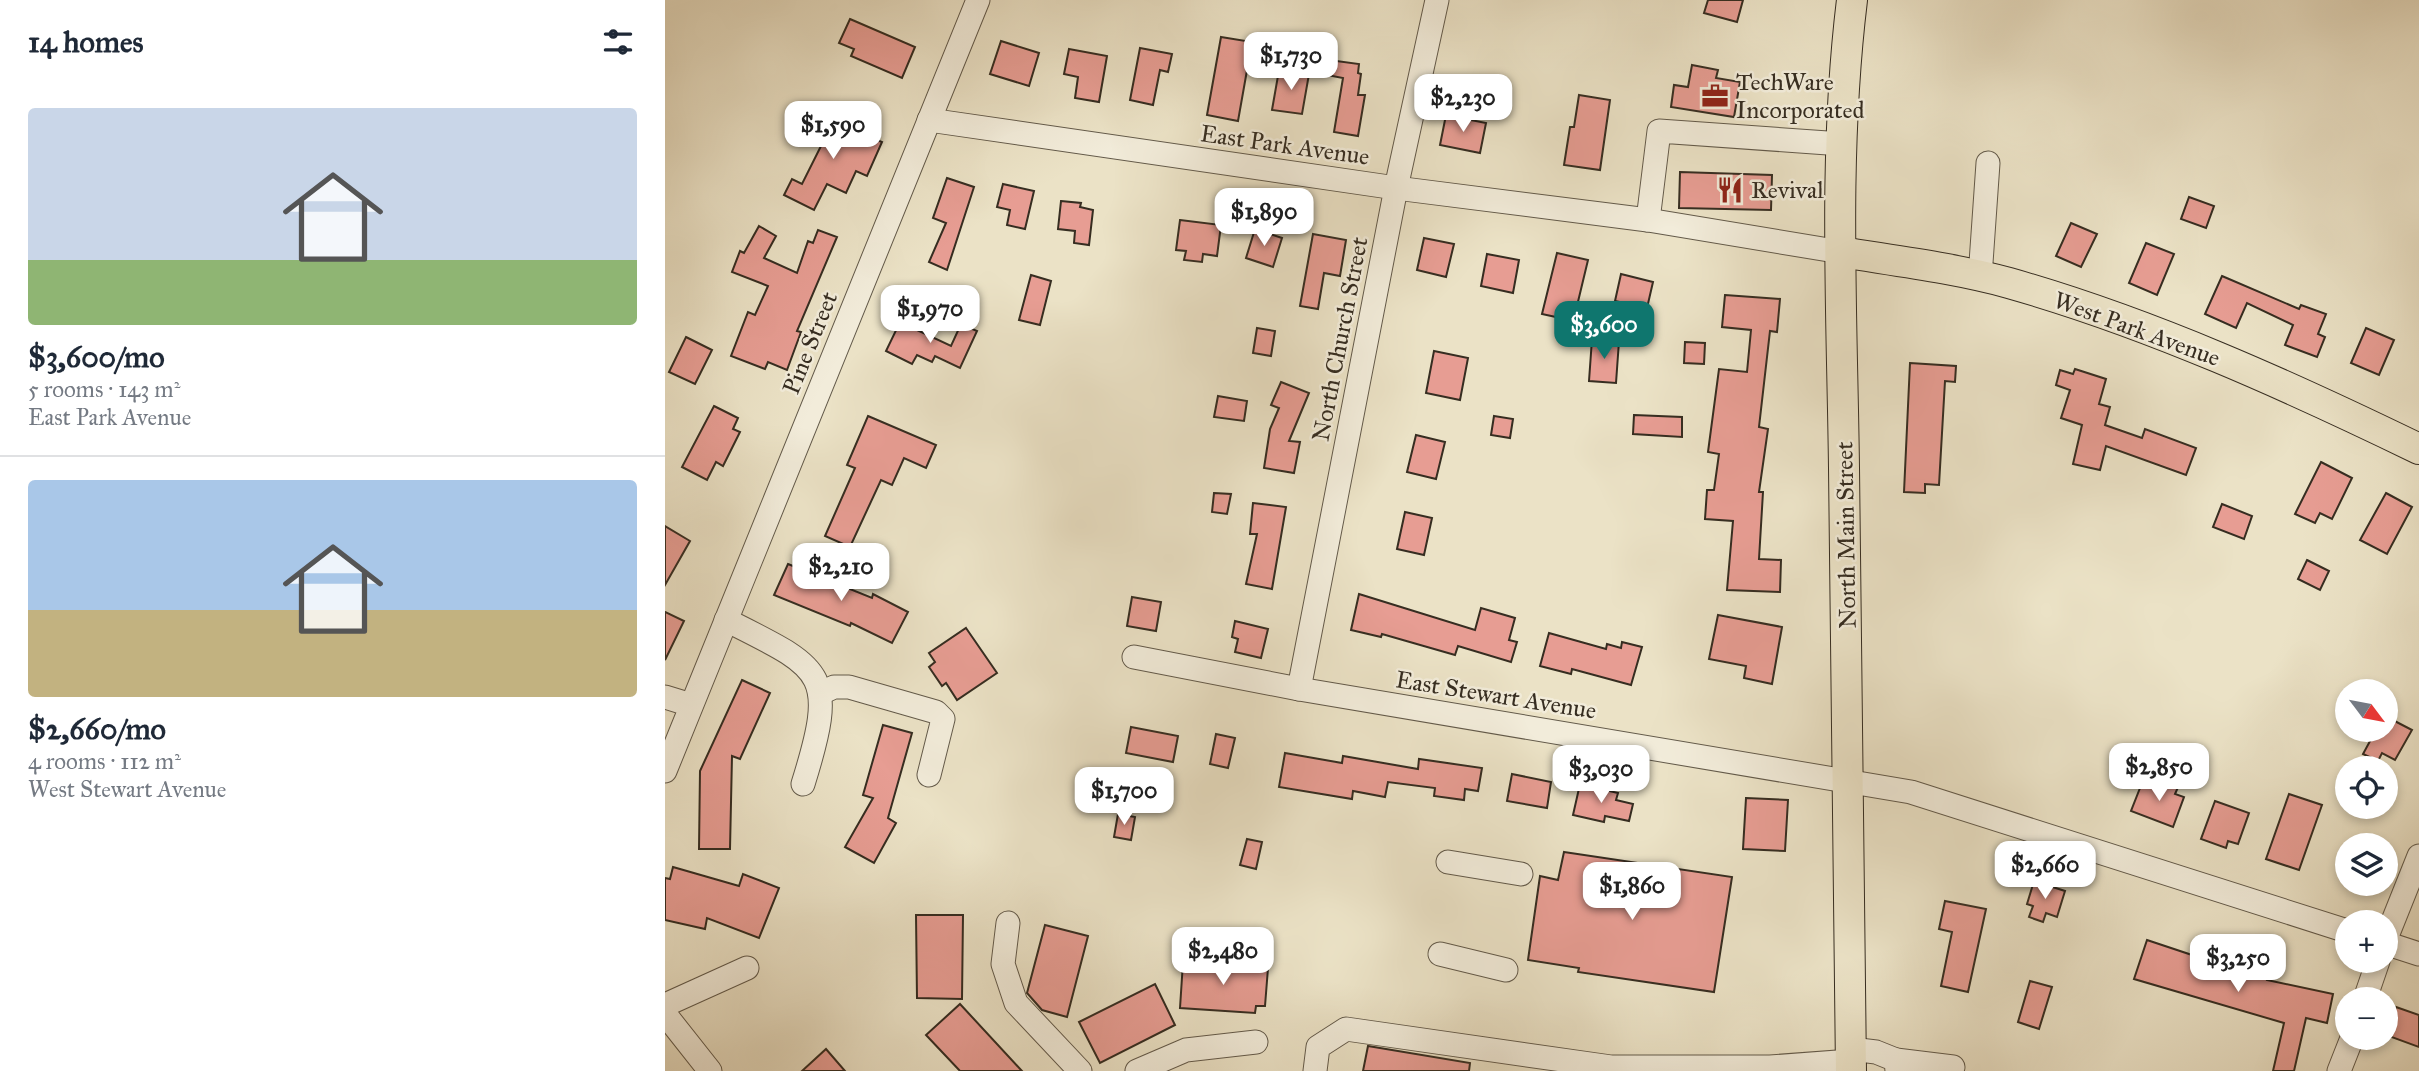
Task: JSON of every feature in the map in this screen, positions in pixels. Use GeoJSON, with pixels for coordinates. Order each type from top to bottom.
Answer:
{"type":"FeatureCollection","features":[{"type":"Feature","properties":{"kind":"main road","name":"North Main Street"},"geometry":{"type":"LineString","coordinates":[[1851,1060],[1850,780],[1841,252],[1843,69],[1852,0]]}},
{"type":"Feature","properties":{"kind":"main road","name":"West Park Avenue"},"geometry":{"type":"LineString","coordinates":[[1841,252],[1980,277],[2105,313],[2291,388],[2419,449]]}},
{"type":"Feature","properties":{"kind":"street","name":"Pine Street"},"geometry":{"type":"LineString","coordinates":[[665,771],[978,0]]}},
{"type":"Feature","properties":{"kind":"street","name":"North Church Street"},"geometry":{"type":"LineString","coordinates":[[1299,689],[1397,188],[1437,0]]}},
{"type":"Feature","properties":{"kind":"street","name":"East Park Avenue"},"geometry":{"type":"LineString","coordinates":[[929,120],[1397,188],[1648,220],[1841,252]]}},
{"type":"Feature","properties":{"kind":"street"},"geometry":{"type":"LineString","coordinates":[[1648,220],[1659,131],[1842,144]]}},
{"type":"Feature","properties":{"kind":"street"},"geometry":{"type":"LineString","coordinates":[[1980,277],[1988,163]]}},
{"type":"Feature","properties":{"kind":"street"},"geometry":{"type":"LineString","coordinates":[[726,620],[788,651],[815,674],[821,693],[813,752],[803,784]]}},
{"type":"Feature","properties":{"kind":"street","name":"East Stewart Avenue"},"geometry":{"type":"LineString","coordinates":[[1134,657],[1299,689],[1911,792],[2335,927]]}},
{"type":"Feature","properties":{"kind":"street"},"geometry":{"type":"LineString","coordinates":[[821,693],[834,687],[849,687],[936,712],[943,719],[929,775]]}},
{"type":"Feature","properties":{"kind":"street"},"geometry":{"type":"LineString","coordinates":[[665,697],[691,705]]}},
{"type":"Feature","properties":{"kind":"street"},"geometry":{"type":"LineString","coordinates":[[2398,910],[2419,856]]}},
{"type":"Feature","properties":{"kind":"street"},"geometry":{"type":"LineString","coordinates":[[1448,863],[1521,874]]}},
{"type":"Feature","properties":{"kind":"street"},"geometry":{"type":"LineString","coordinates":[[1008,923],[1003,964],[1016,1003],[1080,1071]]}},
{"type":"Feature","properties":{"kind":"street"},"geometry":{"type":"LineString","coordinates":[[2398,947],[2419,954]]}},
{"type":"Feature","properties":{"kind":"street"},"geometry":{"type":"LineString","coordinates":[[1440,954],[1506,970]]}},
{"type":"Feature","properties":{"kind":"street"},"geometry":{"type":"LineString","coordinates":[[665,1005],[747,968]]}},
{"type":"Feature","properties":{"kind":"street"},"geometry":{"type":"LineString","coordinates":[[665,1014],[710,1071]]}},
{"type":"Feature","properties":{"kind":"street"},"geometry":{"type":"LineString","coordinates":[[1315,1071],[1318,1047],[1346,1029],[1548,1064],[1758,1069],[1851,1060],[1876,1052],[1896,1066],[1953,1067]]}},
{"type":"Feature","properties":{"kind":"street"},"geometry":{"type":"LineString","coordinates":[[1137,1071],[1186,1049],[1257,1042]]}},
{"type":"Feature","properties":{"kind":"street"},"geometry":{"type":"LineString","coordinates":[[2339,1071],[2347,1050]]}},
{"type":"Feature","properties":{"kind":"building"},"geometry":{"type":"Polygon","coordinates":[[[1708,0],[1743,0],[1737,22],[1704,13],[1708,0]]]}},
{"type":"Feature","properties":{"kind":"building"},"geometry":{"type":"Polygon","coordinates":[[[850,19],[915,47],[902,78],[851,56],[854,49],[839,43],[850,19]]]}},
{"type":"Feature","properties":{"kind":"building"},"geometry":{"type":"Polygon","coordinates":[[[1221,37],[1252,42],[1238,121],[1207,115],[1221,37]]]}},
{"type":"Feature","properties":{"kind":"building"},"geometry":{"type":"Polygon","coordinates":[[[1001,41],[1039,53],[1029,86],[990,74],[1001,41]]]}},
{"type":"Feature","properties":{"kind":"building"},"geometry":{"type":"Polygon","coordinates":[[[1140,48],[1172,54],[1168,72],[1160,70],[1153,105],[1130,100],[1140,48]]]}},
{"type":"Feature","properties":{"kind":"building"},"geometry":{"type":"Polygon","coordinates":[[[1069,49],[1107,56],[1099,102],[1075,98],[1078,77],[1064,74],[1069,49]]]}},
{"type":"Feature","properties":{"kind":"building"},"geometry":{"type":"Polygon","coordinates":[[[1329,60],[1359,64],[1358,73],[1361,74],[1358,95],[1365,95],[1358,136],[1334,132],[1343,78],[1327,75],[1329,60]]]}},
{"type":"Feature","properties":{"kind":"building"},"geometry":{"type":"Polygon","coordinates":[[[1692,65],[1718,70],[1716,78],[1740,82],[1734,117],[1671,107],[1674,85],[1688,87],[1692,65]]]}},
{"type":"Feature","properties":{"kind":"building"},"geometry":{"type":"Polygon","coordinates":[[[1279,70],[1309,74],[1302,114],[1272,110],[1279,70]]]}},
{"type":"Feature","properties":{"kind":"building"},"geometry":{"type":"Polygon","coordinates":[[[1579,95],[1610,100],[1600,170],[1564,165],[1579,95]]]}},
{"type":"Feature","properties":{"kind":"building"},"geometry":{"type":"Polygon","coordinates":[[[814,114],[882,142],[867,176],[856,171],[846,193],[827,184],[814,210],[784,195],[792,179],[802,184],[822,144],[804,137],[814,114]]]}},
{"type":"Feature","properties":{"kind":"building"},"geometry":{"type":"Polygon","coordinates":[[[1446,115],[1486,123],[1480,153],[1440,145],[1446,115]]]}},
{"type":"Feature","properties":{"kind":"building"},"geometry":{"type":"Polygon","coordinates":[[[1680,172],[1772,175],[1771,210],[1679,208],[1680,172]]]}},
{"type":"Feature","properties":{"kind":"building"},"geometry":{"type":"Polygon","coordinates":[[[947,178],[974,187],[947,270],[929,262],[946,223],[933,218],[947,178]]]}},
{"type":"Feature","properties":{"kind":"building"},"geometry":{"type":"Polygon","coordinates":[[[1003,184],[1034,191],[1025,229],[1007,225],[1010,210],[997,207],[1003,184]]]}},
{"type":"Feature","properties":{"kind":"building"},"geometry":{"type":"Polygon","coordinates":[[[2189,197],[2214,206],[2206,228],[2181,219],[2189,197]]]}},
{"type":"Feature","properties":{"kind":"building"},"geometry":{"type":"Polygon","coordinates":[[[1061,201],[1081,203],[1080,207],[1093,210],[1089,245],[1074,243],[1075,231],[1058,229],[1061,201]]]}},
{"type":"Feature","properties":{"kind":"building"},"geometry":{"type":"Polygon","coordinates":[[[1180,220],[1221,225],[1217,256],[1203,254],[1202,262],[1184,260],[1186,251],[1176,250],[1180,220]]]}},
{"type":"Feature","properties":{"kind":"building"},"geometry":{"type":"Polygon","coordinates":[[[2071,223],[2097,234],[2081,267],[2056,256],[2071,223]]]}},
{"type":"Feature","properties":{"kind":"building"},"geometry":{"type":"Polygon","coordinates":[[[759,226],[776,236],[764,258],[797,273],[808,241],[813,243],[818,230],[837,237],[797,331],[801,332],[787,370],[768,362],[765,369],[731,356],[748,312],[755,315],[768,286],[732,272],[740,251],[744,253],[759,226]]]}},
{"type":"Feature","properties":{"kind":"building"},"geometry":{"type":"Polygon","coordinates":[[[1255,229],[1282,238],[1273,267],[1246,258],[1255,229]]]}},
{"type":"Feature","properties":{"kind":"building"},"geometry":{"type":"Polygon","coordinates":[[[1313,234],[1346,240],[1340,276],[1324,273],[1318,309],[1300,306],[1313,234]]]}},
{"type":"Feature","properties":{"kind":"building"},"geometry":{"type":"Polygon","coordinates":[[[1424,238],[1454,244],[1446,277],[1417,270],[1424,238]]]}},
{"type":"Feature","properties":{"kind":"building"},"geometry":{"type":"Polygon","coordinates":[[[2146,243],[2174,254],[2157,295],[2129,283],[2146,243]]]}},
{"type":"Feature","properties":{"kind":"building"},"geometry":{"type":"Polygon","coordinates":[[[1557,253],[1588,260],[1576,310],[1567,308],[1565,319],[1542,314],[1557,253]]]}},
{"type":"Feature","properties":{"kind":"building"},"geometry":{"type":"Polygon","coordinates":[[[1487,254],[1519,260],[1513,293],[1481,286],[1487,254]]]}},
{"type":"Feature","properties":{"kind":"building"},"geometry":{"type":"Polygon","coordinates":[[[1621,274],[1653,282],[1647,308],[1615,301],[1621,274]]]}},
{"type":"Feature","properties":{"kind":"building"},"geometry":{"type":"Polygon","coordinates":[[[1031,275],[1051,281],[1040,325],[1019,320],[1031,275]]]}},
{"type":"Feature","properties":{"kind":"building"},"geometry":{"type":"Polygon","coordinates":[[[2222,276],[2299,309],[2301,305],[2326,314],[2318,334],[2325,337],[2317,357],[2285,345],[2293,325],[2247,303],[2236,328],[2205,314],[2222,276]]]}},
{"type":"Feature","properties":{"kind":"building"},"geometry":{"type":"Polygon","coordinates":[[[1725,295],[1780,299],[1777,332],[1770,331],[1759,427],[1768,429],[1759,492],[1763,492],[1759,559],[1781,560],[1780,592],[1727,590],[1733,521],[1705,519],[1707,490],[1714,490],[1719,454],[1708,452],[1719,369],[1747,372],[1751,330],[1722,327],[1725,295]]]}},
{"type":"Feature","properties":{"kind":"building"},"geometry":{"type":"Polygon","coordinates":[[[900,322],[951,346],[961,324],[977,331],[960,368],[935,356],[932,362],[917,355],[912,364],[886,351],[900,322]]]}},
{"type":"Feature","properties":{"kind":"building"},"geometry":{"type":"Polygon","coordinates":[[[1257,328],[1275,331],[1271,356],[1253,353],[1257,328]]]}},
{"type":"Feature","properties":{"kind":"building"},"geometry":{"type":"Polygon","coordinates":[[[2366,328],[2394,340],[2379,375],[2351,363],[2366,328]]]}},
{"type":"Feature","properties":{"kind":"building"},"geometry":{"type":"Polygon","coordinates":[[[686,337],[712,350],[695,384],[669,372],[686,337]]]}},
{"type":"Feature","properties":{"kind":"building"},"geometry":{"type":"Polygon","coordinates":[[[1592,339],[1619,341],[1616,383],[1589,381],[1592,339]]]}},
{"type":"Feature","properties":{"kind":"building"},"geometry":{"type":"Polygon","coordinates":[[[1685,342],[1705,343],[1704,364],[1684,363],[1685,342]]]}},
{"type":"Feature","properties":{"kind":"building"},"geometry":{"type":"Polygon","coordinates":[[[1434,351],[1468,358],[1460,400],[1426,393],[1434,351]]]}},
{"type":"Feature","properties":{"kind":"building"},"geometry":{"type":"Polygon","coordinates":[[[1910,363],[1956,366],[1955,382],[1945,381],[1939,485],[1925,484],[1925,493],[1904,492],[1910,363]]]}},
{"type":"Feature","properties":{"kind":"building"},"geometry":{"type":"Polygon","coordinates":[[[2075,369],[2106,379],[2099,404],[2110,407],[2105,425],[2142,438],[2145,429],[2196,448],[2186,475],[2106,446],[2100,470],[2073,464],[2082,425],[2061,418],[2070,390],[2056,385],[2060,370],[2073,374],[2075,369]]]}},
{"type":"Feature","properties":{"kind":"building"},"geometry":{"type":"Polygon","coordinates":[[[1281,382],[1309,393],[1289,441],[1300,442],[1294,473],[1264,468],[1270,429],[1279,408],[1271,405],[1281,382]]]}},
{"type":"Feature","properties":{"kind":"building"},"geometry":{"type":"Polygon","coordinates":[[[1218,396],[1247,401],[1244,421],[1214,417],[1218,396]]]}},
{"type":"Feature","properties":{"kind":"building"},"geometry":{"type":"Polygon","coordinates":[[[714,406],[738,418],[733,429],[740,432],[723,466],[716,462],[707,480],[682,467],[714,406]]]}},
{"type":"Feature","properties":{"kind":"building"},"geometry":{"type":"Polygon","coordinates":[[[1634,415],[1682,417],[1682,437],[1633,434],[1634,415]]]}},
{"type":"Feature","properties":{"kind":"building"},"geometry":{"type":"Polygon","coordinates":[[[868,416],[936,445],[926,468],[904,458],[892,485],[881,480],[850,547],[825,536],[855,468],[847,465],[868,416]]]}},
{"type":"Feature","properties":{"kind":"building"},"geometry":{"type":"Polygon","coordinates":[[[1494,416],[1513,419],[1510,438],[1491,435],[1494,416]]]}},
{"type":"Feature","properties":{"kind":"building"},"geometry":{"type":"Polygon","coordinates":[[[1416,435],[1445,442],[1436,479],[1407,472],[1416,435]]]}},
{"type":"Feature","properties":{"kind":"building"},"geometry":{"type":"Polygon","coordinates":[[[2321,462],[2352,478],[2332,519],[2320,513],[2315,523],[2295,514],[2321,462]]]}},
{"type":"Feature","properties":{"kind":"building"},"geometry":{"type":"Polygon","coordinates":[[[1214,493],[1231,494],[1227,514],[1212,512],[1214,493]]]}},
{"type":"Feature","properties":{"kind":"building"},"geometry":{"type":"Polygon","coordinates":[[[2386,493],[2412,507],[2387,554],[2360,540],[2386,493]]]}},
{"type":"Feature","properties":{"kind":"building"},"geometry":{"type":"Polygon","coordinates":[[[1253,503],[1286,507],[1272,589],[1246,584],[1257,534],[1250,534],[1253,503]]]}},
{"type":"Feature","properties":{"kind":"building"},"geometry":{"type":"Polygon","coordinates":[[[2222,504],[2252,516],[2244,539],[2213,527],[2222,504]]]}},
{"type":"Feature","properties":{"kind":"building"},"geometry":{"type":"Polygon","coordinates":[[[1405,512],[1432,518],[1424,555],[1397,549],[1405,512]]]}},
{"type":"Feature","properties":{"kind":"building"},"geometry":{"type":"Polygon","coordinates":[[[665,526],[690,541],[665,585],[665,526]]]}},
{"type":"Feature","properties":{"kind":"building"},"geometry":{"type":"Polygon","coordinates":[[[2307,560],[2329,571],[2320,590],[2298,579],[2307,560]]]}},
{"type":"Feature","properties":{"kind":"building"},"geometry":{"type":"Polygon","coordinates":[[[788,564],[872,598],[873,594],[908,612],[892,643],[851,623],[850,626],[774,595],[788,564]]]}},
{"type":"Feature","properties":{"kind":"building"},"geometry":{"type":"Polygon","coordinates":[[[1359,594],[1475,630],[1481,608],[1515,618],[1509,640],[1517,642],[1511,662],[1458,646],[1455,655],[1382,634],[1381,637],[1351,630],[1359,594]]]}},
{"type":"Feature","properties":{"kind":"building"},"geometry":{"type":"Polygon","coordinates":[[[1132,597],[1161,602],[1156,631],[1127,626],[1132,597]]]}},
{"type":"Feature","properties":{"kind":"building"},"geometry":{"type":"Polygon","coordinates":[[[665,612],[684,621],[665,660],[665,612]]]}},
{"type":"Feature","properties":{"kind":"building"},"geometry":{"type":"Polygon","coordinates":[[[1718,615],[1782,627],[1772,684],[1744,678],[1746,666],[1709,659],[1718,615]]]}},
{"type":"Feature","properties":{"kind":"building"},"geometry":{"type":"Polygon","coordinates":[[[1235,621],[1268,629],[1261,658],[1235,652],[1238,639],[1232,637],[1235,621]]]}},
{"type":"Feature","properties":{"kind":"building"},"geometry":{"type":"Polygon","coordinates":[[[966,628],[997,673],[957,700],[946,683],[942,686],[929,667],[935,662],[929,653],[966,628]]]}},
{"type":"Feature","properties":{"kind":"building"},"geometry":{"type":"Polygon","coordinates":[[[1549,633],[1606,649],[1607,644],[1621,648],[1622,642],[1642,647],[1631,685],[1572,669],[1571,674],[1540,666],[1549,633]]]}},
{"type":"Feature","properties":{"kind":"building"},"geometry":{"type":"Polygon","coordinates":[[[742,680],[770,693],[740,759],[732,756],[730,849],[699,849],[700,771],[742,680]]]}},
{"type":"Feature","properties":{"kind":"building"},"geometry":{"type":"Polygon","coordinates":[[[2398,723],[2412,730],[2397,756],[2382,753],[2380,756],[2363,754],[2370,742],[2398,742],[2398,723]]]}},
{"type":"Feature","properties":{"kind":"building"},"geometry":{"type":"Polygon","coordinates":[[[883,725],[912,733],[888,818],[896,823],[874,863],[845,847],[873,798],[863,795],[883,725]]]}},
{"type":"Feature","properties":{"kind":"building"},"geometry":{"type":"Polygon","coordinates":[[[1131,727],[1178,736],[1173,762],[1126,753],[1131,727]]]}},
{"type":"Feature","properties":{"kind":"building"},"geometry":{"type":"Polygon","coordinates":[[[1216,734],[1235,738],[1228,768],[1210,764],[1216,734]]]}},
{"type":"Feature","properties":{"kind":"building"},"geometry":{"type":"Polygon","coordinates":[[[1285,753],[1342,763],[1343,756],[1418,769],[1419,759],[1482,768],[1478,791],[1465,789],[1464,800],[1434,796],[1435,788],[1388,782],[1385,797],[1353,791],[1352,799],[1279,787],[1285,753]]]}},
{"type":"Feature","properties":{"kind":"building"},"geometry":{"type":"Polygon","coordinates":[[[1512,774],[1551,782],[1547,808],[1507,801],[1512,774]]]}},
{"type":"Feature","properties":{"kind":"building"},"geometry":{"type":"Polygon","coordinates":[[[2165,779],[2179,785],[2175,794],[2184,797],[2173,827],[2131,811],[2142,783],[2161,790],[2165,779]]]}},
{"type":"Feature","properties":{"kind":"building"},"geometry":{"type":"Polygon","coordinates":[[[1580,784],[1618,793],[1616,800],[1633,804],[1629,821],[1605,816],[1604,822],[1573,815],[1580,784]]]}},
{"type":"Feature","properties":{"kind":"building"},"geometry":{"type":"Polygon","coordinates":[[[2289,794],[2322,805],[2299,870],[2266,859],[2289,794]]]}},
{"type":"Feature","properties":{"kind":"building"},"geometry":{"type":"Polygon","coordinates":[[[1746,798],[1788,800],[1785,851],[1743,849],[1746,798]]]}},
{"type":"Feature","properties":{"kind":"building"},"geometry":{"type":"Polygon","coordinates":[[[2215,801],[2249,813],[2238,844],[2228,841],[2226,848],[2201,839],[2215,801]]]}},
{"type":"Feature","properties":{"kind":"building"},"geometry":{"type":"Polygon","coordinates":[[[1118,814],[1135,817],[1131,840],[1114,837],[1118,814]]]}},
{"type":"Feature","properties":{"kind":"building"},"geometry":{"type":"Polygon","coordinates":[[[1247,839],[1262,842],[1256,869],[1240,865],[1247,839]]]}},
{"type":"Feature","properties":{"kind":"building"},"geometry":{"type":"Polygon","coordinates":[[[1564,852],[1732,877],[1714,992],[1578,972],[1579,968],[1528,960],[1540,876],[1558,880],[1564,852]]]}},
{"type":"Feature","properties":{"kind":"building"},"geometry":{"type":"Polygon","coordinates":[[[673,867],[739,886],[743,874],[779,888],[759,938],[707,918],[705,929],[665,920],[665,878],[670,879],[673,867]]]}},
{"type":"Feature","properties":{"kind":"building"},"geometry":{"type":"Polygon","coordinates":[[[2034,881],[2065,891],[2057,917],[2046,913],[2043,922],[2029,917],[2033,906],[2027,904],[2034,881]]]}},
{"type":"Feature","properties":{"kind":"building"},"geometry":{"type":"Polygon","coordinates":[[[1945,901],[1986,909],[1968,992],[1941,986],[1952,932],[1939,929],[1945,901]]]}},
{"type":"Feature","properties":{"kind":"building"},"geometry":{"type":"Polygon","coordinates":[[[916,915],[963,915],[962,999],[917,998],[916,915]]]}},
{"type":"Feature","properties":{"kind":"building"},"geometry":{"type":"Polygon","coordinates":[[[1045,925],[1088,936],[1067,1017],[1042,1010],[1027,993],[1045,925]]]}},
{"type":"Feature","properties":{"kind":"building"},"geometry":{"type":"Polygon","coordinates":[[[2147,940],[2198,957],[2197,962],[2228,971],[2230,966],[2268,976],[2267,980],[2333,994],[2327,1023],[2306,1018],[2294,1071],[2273,1071],[2284,1023],[2134,979],[2147,940]]]}},
{"type":"Feature","properties":{"kind":"building"},"geometry":{"type":"Polygon","coordinates":[[[1183,962],[1268,968],[1265,1006],[1256,1006],[1255,1013],[1180,1008],[1183,962]]]}},
{"type":"Feature","properties":{"kind":"building"},"geometry":{"type":"Polygon","coordinates":[[[2030,981],[2052,987],[2039,1029],[2018,1022],[2030,981]]]}},
{"type":"Feature","properties":{"kind":"building"},"geometry":{"type":"Polygon","coordinates":[[[1155,984],[1175,1025],[1100,1063],[1079,1022],[1155,984]]]}},
{"type":"Feature","properties":{"kind":"building"},"geometry":{"type":"Polygon","coordinates":[[[960,1004],[1022,1071],[960,1071],[926,1035],[960,1004]]]}},
{"type":"Feature","properties":{"kind":"building"},"geometry":{"type":"Polygon","coordinates":[[[2398,1008],[2419,1015],[2419,1047],[2398,1039],[2398,1008]]]}},
{"type":"Feature","properties":{"kind":"building"},"geometry":{"type":"Polygon","coordinates":[[[1368,1046],[1470,1063],[1469,1071],[1363,1071],[1368,1046]]]}},
{"type":"Feature","properties":{"kind":"building"},"geometry":{"type":"Polygon","coordinates":[[[826,1049],[845,1071],[802,1071],[826,1049]]]}},
{"type":"Feature","properties":{"kind":"place","name":"TechWare Incorporated"},"geometry":{"type":"Point","coordinates":[1715,96]}},
{"type":"Feature","properties":{"kind":"place","name":"Revival"},"geometry":{"type":"Point","coordinates":[1730,190]}}]}
